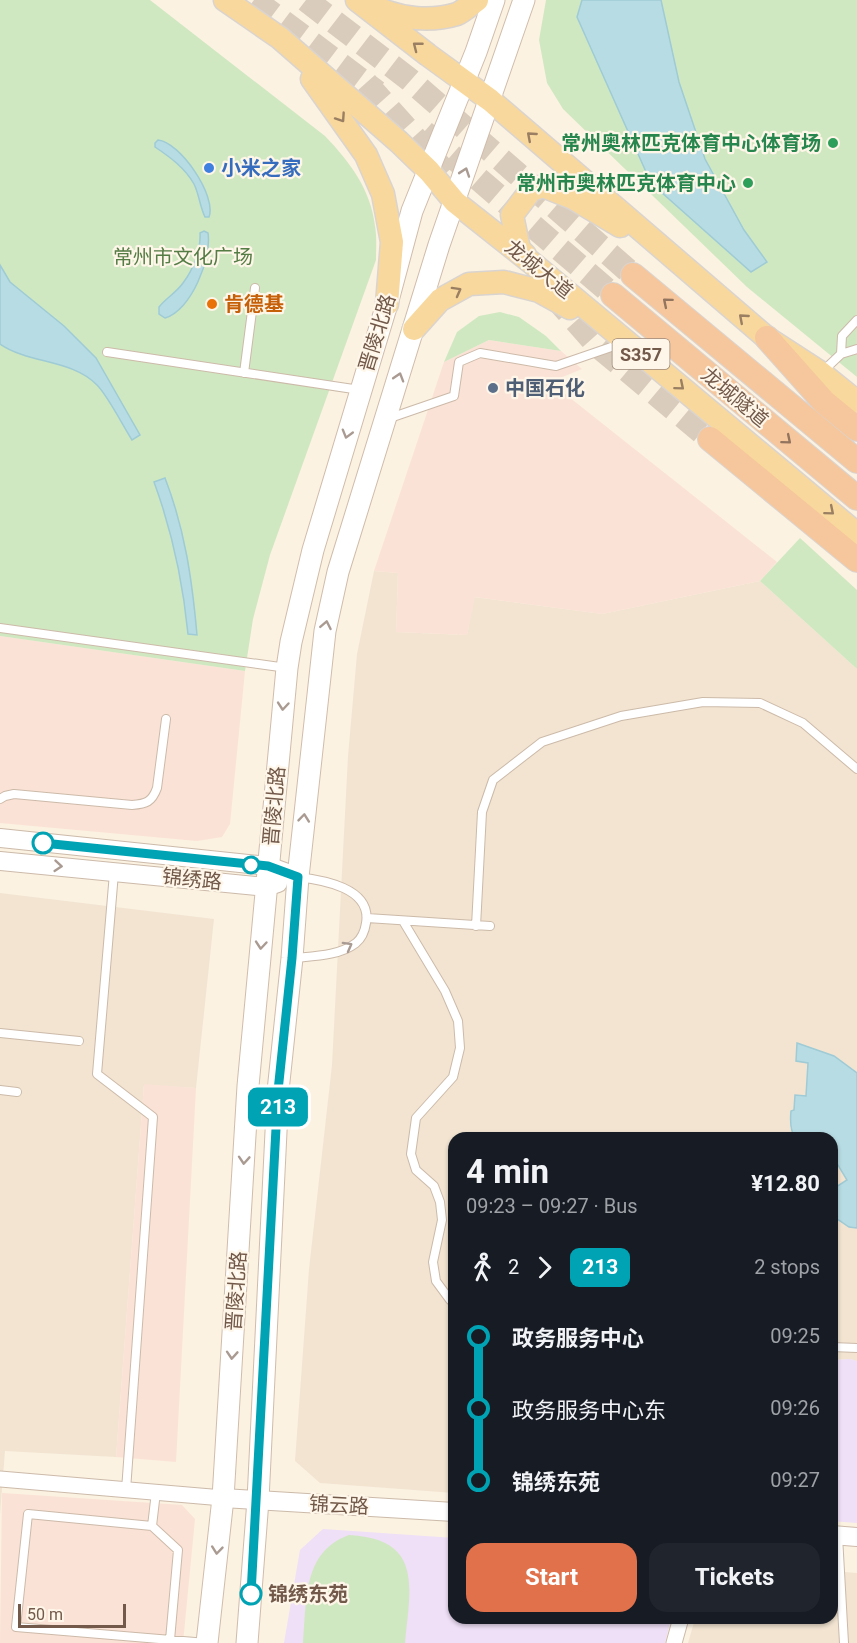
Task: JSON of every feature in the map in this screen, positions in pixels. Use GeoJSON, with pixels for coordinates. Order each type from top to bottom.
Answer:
{"type":"FeatureCollection","features":[{"type":"Feature","properties":{"kind":"highway","name":"龙城隧道"},"geometry":{"type":"LineString","coordinates":[[633,274],[857,461]]}},
{"type":"Feature","properties":{"kind":"highway","name":"龙城隧道"},"geometry":{"type":"LineString","coordinates":[[613,295],[857,498]]}},
{"type":"Feature","properties":{"kind":"highway"},"geometry":{"type":"LineString","coordinates":[[766,338],[824,402],[857,429]]}},
{"type":"Feature","properties":{"kind":"highway"},"geometry":{"type":"LineString","coordinates":[[710,439],[857,560]]}},
{"type":"Feature","properties":{"kind":"main road","name":"龙城大道"},"geometry":{"type":"LineString","coordinates":[[225,0],[280,38],[429,171],[455,202],[532,262],[857,534]]}},
{"type":"Feature","properties":{"kind":"main road"},"geometry":{"type":"LineString","coordinates":[[358,0],[396,16],[430,19],[459,13],[477,0]]}},
{"type":"Feature","properties":{"kind":"main road"},"geometry":{"type":"LineString","coordinates":[[358,0],[490,100],[766,338],[821,373],[857,402]]}},
{"type":"Feature","properties":{"kind":"main road","name":"晋陵北路"},"geometry":{"type":"LineString","coordinates":[[207,1643],[223,1498],[248,1086],[291,642],[313,550],[387,304],[412,211],[476,52],[494,0]]}},
{"type":"Feature","properties":{"kind":"main road","name":"晋陵北路"},"geometry":{"type":"LineString","coordinates":[[247,1643],[258,1500],[278,1091],[298,877],[325,630],[338,572],[414,329],[524,0]]}},
{"type":"Feature","properties":{"kind":"main road"},"geometry":{"type":"LineString","coordinates":[[280,38],[335,109],[366,155],[383,194],[392,242],[387,304]]}},
{"type":"Feature","properties":{"kind":"main road"},"geometry":{"type":"LineString","coordinates":[[532,262],[519,249],[512,215],[531,190],[543,186],[573,198],[671,256]]}},
{"type":"Feature","properties":{"kind":"main road"},"geometry":{"type":"LineString","coordinates":[[414,329],[440,300],[469,284],[504,282],[539,291],[623,339]]}},
{"type":"Feature","properties":{"kind":"street","name":"锦绣路"},"geometry":{"type":"LineString","coordinates":[[0,838],[267,877]]}},
{"type":"Feature","properties":{"kind":"street","name":"锦绣路"},"geometry":{"type":"LineString","coordinates":[[0,861],[114,871],[298,877]]}},
{"type":"Feature","properties":{"kind":"street"},"geometry":{"type":"LineString","coordinates":[[0,1479],[223,1498]]}},
{"type":"Feature","properties":{"kind":"street","name":"锦云路"},"geometry":{"type":"LineString","coordinates":[[223,1498],[448,1512]]}},
{"type":"Feature","properties":{"kind":"street"},"geometry":{"type":"LineString","coordinates":[[838,1536],[857,1537]]}},
{"type":"Feature","properties":{"kind":"street"},"geometry":{"type":"LineString","coordinates":[[674,1643],[679,1624]]}},
{"type":"Feature","properties":{"kind":"lane"},"geometry":{"type":"LineString","coordinates":[[244,373],[255,288]]}},
{"type":"Feature","properties":{"kind":"lane"},"geometry":{"type":"LineString","coordinates":[[841,354],[842,336],[857,320]]}},
{"type":"Feature","properties":{"kind":"lane"},"geometry":{"type":"LineString","coordinates":[[386,420],[454,396],[459,362],[480,354],[556,366],[623,339]]}},
{"type":"Feature","properties":{"kind":"lane"},"geometry":{"type":"LineString","coordinates":[[821,373],[841,354],[857,349]]}},
{"type":"Feature","properties":{"kind":"lane"},"geometry":{"type":"LineString","coordinates":[[107,352],[360,390]]}},
{"type":"Feature","properties":{"kind":"lane"},"geometry":{"type":"LineString","coordinates":[[0,628],[287,668]]}},
{"type":"Feature","properties":{"kind":"lane"},"geometry":{"type":"LineString","coordinates":[[476,926],[482,812],[493,780],[542,742],[621,716],[703,702],[760,703],[803,723],[857,769]]}},
{"type":"Feature","properties":{"kind":"lane"},"geometry":{"type":"LineString","coordinates":[[0,800],[14,794],[132,805],[146,804],[153,798],[157,788],[166,719]]}},
{"type":"Feature","properties":{"kind":"lane"},"geometry":{"type":"LineString","coordinates":[[114,871],[98,1074],[153,1117],[126,1490]]}},
{"type":"Feature","properties":{"kind":"lane"},"geometry":{"type":"LineString","coordinates":[[292,958],[337,952],[356,943],[365,931],[367,918],[361,901],[342,885],[298,877]]}},
{"type":"Feature","properties":{"kind":"lane"},"geometry":{"type":"LineString","coordinates":[[367,918],[490,927]]}},
{"type":"Feature","properties":{"kind":"lane"},"geometry":{"type":"LineString","coordinates":[[404,921],[445,991],[458,1021],[460,1048],[453,1077],[416,1118],[411,1154],[416,1170],[434,1186],[440,1202],[442,1220],[433,1262],[436,1281],[448,1297]]}},
{"type":"Feature","properties":{"kind":"lane"},"geometry":{"type":"LineString","coordinates":[[0,1033],[79,1041]]}},
{"type":"Feature","properties":{"kind":"lane"},"geometry":{"type":"LineString","coordinates":[[0,1090],[17,1092]]}},
{"type":"Feature","properties":{"kind":"lane"},"geometry":{"type":"LineString","coordinates":[[838,1347],[857,1348]]}},
{"type":"Feature","properties":{"kind":"lane"},"geometry":{"type":"LineString","coordinates":[[152,1526],[156,1492]]}},
{"type":"Feature","properties":{"kind":"lane"},"geometry":{"type":"LineString","coordinates":[[170,1640],[178,1550],[152,1526],[28,1514],[16,1627],[170,1640],[207,1643]]}},
{"type":"Feature","properties":{"kind":"lane"},"geometry":{"type":"LineString","coordinates":[[838,1572],[844,1643]]}},
{"type":"Feature","properties":{"kind":"shaded area"},"geometry":{"type":"Polygon","coordinates":[[[489,340],[561,351],[582,369],[550,382],[777,562],[760,581],[602,614],[475,597],[467,635],[396,632],[398,573],[374,571],[444,362],[489,340]]]}},
{"type":"Feature","properties":{"kind":"shaded area"},"geometry":{"type":"Polygon","coordinates":[[[374,571],[398,573],[396,632],[467,635],[474,597],[602,614],[760,581],[857,669],[857,1361],[838,1360],[838,1132],[448,1132],[448,1493],[320,1483],[295,1461],[309,1269],[332,1065],[348,756],[357,654],[374,571]]]}},
{"type":"Feature","properties":{"kind":"shaded area"},"geometry":{"type":"Polygon","coordinates":[[[0,636],[245,671],[230,824],[222,837],[197,841],[0,823],[0,636]]]}},
{"type":"Feature","properties":{"kind":"shaded area"},"geometry":{"type":"Polygon","coordinates":[[[0,893],[214,919],[196,1088],[144,1085],[116,1457],[5,1451],[0,1514],[0,893]]]}},
{"type":"Feature","properties":{"kind":"shaded area"},"geometry":{"type":"Polygon","coordinates":[[[144,1084],[196,1088],[176,1462],[116,1457],[144,1084]]]}},
{"type":"Feature","properties":{"kind":"shaded area"},"geometry":{"type":"Polygon","coordinates":[[[838,1360],[857,1361],[857,1523],[838,1521],[838,1360]]]}},
{"type":"Feature","properties":{"kind":"shaded area"},"geometry":{"type":"Polygon","coordinates":[[[2,1493],[182,1505],[195,1519],[183,1643],[0,1643],[2,1493]]]}},
{"type":"Feature","properties":{"kind":"shaded area"},"geometry":{"type":"Polygon","coordinates":[[[323,1529],[448,1538],[448,1624],[670,1624],[665,1643],[284,1643],[300,1550],[323,1529]]]}},
{"type":"Feature","properties":{"kind":"shaded area"},"geometry":{"type":"Polygon","coordinates":[[[838,1571],[857,1573],[857,1643],[688,1643],[694,1624],[838,1624],[838,1571]]]}},
{"type":"Feature","properties":{"kind":"green space","name":"常州市文化广场"},"geometry":{"type":"Polygon","coordinates":[[[0,0],[150,0],[325,136],[351,166],[369,200],[376,230],[376,260],[270,555],[253,619],[245,671],[0,636],[0,0]]]}},
{"type":"Feature","properties":{"kind":"green space","name":"常州市奥林匹克体育中心"},"geometry":{"type":"Polygon","coordinates":[[[546,0],[857,0],[857,377],[747,287],[563,109],[547,83],[539,40],[546,0]]]}},
{"type":"Feature","properties":{"kind":"green space"},"geometry":{"type":"Polygon","coordinates":[[[500,312],[519,317],[546,336],[561,351],[489,340],[444,362],[457,332],[479,316],[500,312]]]}},
{"type":"Feature","properties":{"kind":"green space"},"geometry":{"type":"Polygon","coordinates":[[[800,538],[857,590],[857,669],[760,581],[800,538]]]}},
{"type":"Feature","properties":{"kind":"green space"},"geometry":{"type":"Polygon","coordinates":[[[349,1535],[373,1539],[390,1546],[401,1556],[407,1570],[409,1586],[405,1643],[303,1643],[307,1595],[315,1566],[323,1553],[334,1543],[349,1535]]]}},
{"type":"Feature","properties":{"kind":"water"},"geometry":{"type":"Polygon","coordinates":[[[582,0],[661,0],[679,82],[705,159],[744,230],[767,262],[751,272],[651,183],[577,17],[582,0]]]}},
{"type":"Feature","properties":{"kind":"water"},"geometry":{"type":"Polygon","coordinates":[[[158,140],[176,150],[195,171],[208,196],[209,217],[205,217],[196,188],[190,178],[177,163],[155,147],[158,140]]]}},
{"type":"Feature","properties":{"kind":"water"},"geometry":{"type":"Polygon","coordinates":[[[204,231],[208,233],[207,256],[198,282],[183,305],[165,318],[159,314],[159,307],[187,278],[198,253],[200,233],[204,231]]]}},
{"type":"Feature","properties":{"kind":"water"},"geometry":{"type":"Polygon","coordinates":[[[0,265],[10,282],[64,326],[96,358],[140,435],[132,440],[106,396],[87,377],[75,370],[24,355],[0,344],[0,265]]]}},
{"type":"Feature","properties":{"kind":"water"},"geometry":{"type":"Polygon","coordinates":[[[165,478],[187,555],[197,635],[188,634],[176,557],[154,482],[165,478]]]}},
{"type":"Feature","properties":{"kind":"water"},"geometry":{"type":"Polygon","coordinates":[[[797,1043],[834,1056],[857,1073],[857,1228],[849,1227],[838,1219],[838,1186],[847,1180],[838,1165],[838,1132],[792,1132],[791,1111],[794,1110],[795,1095],[806,1096],[808,1063],[796,1061],[797,1043]]]}},
{"type":"Feature","properties":{"kind":"tunnel"},"geometry":{"type":"LineString","coordinates":[[254,0],[377,92]]}},
{"type":"Feature","properties":{"kind":"tunnel"},"geometry":{"type":"LineString","coordinates":[[306,0],[410,80],[633,275]]}},
{"type":"Feature","properties":{"kind":"tunnel"},"geometry":{"type":"LineString","coordinates":[[366,83],[446,173]]}},
{"type":"Feature","properties":{"kind":"tunnel"},"geometry":{"type":"LineString","coordinates":[[424,132],[613,295]]}},
{"type":"Feature","properties":{"kind":"tunnel"},"geometry":{"type":"LineString","coordinates":[[552,294],[598,346],[710,439]]}},
{"type":"Feature","properties":{"kind":"bus line","name":"213"},"geometry":{"type":"LineString","coordinates":[[43,843],[268,866],[298,877],[278,1091],[258,1500],[251,1594]]}},
{"type":"Feature","properties":{"kind":"place","name":"常州奥林匹克体育中心体育场"},"geometry":{"type":"Point","coordinates":[833,143]}},
{"type":"Feature","properties":{"kind":"place","name":"小米之家"},"geometry":{"type":"Point","coordinates":[209,168]}},
{"type":"Feature","properties":{"kind":"place","name":"常州市奥林匹克体育中心"},"geometry":{"type":"Point","coordinates":[748,183]}},
{"type":"Feature","properties":{"kind":"place","name":"肯德基"},"geometry":{"type":"Point","coordinates":[212,304]}},
{"type":"Feature","properties":{"kind":"place","name":"中国石化"},"geometry":{"type":"Point","coordinates":[493,388]}},
{"type":"Feature","properties":{"kind":"place","name":"锦绣东苑"},"geometry":{"type":"Point","coordinates":[251,1594]}}]}
